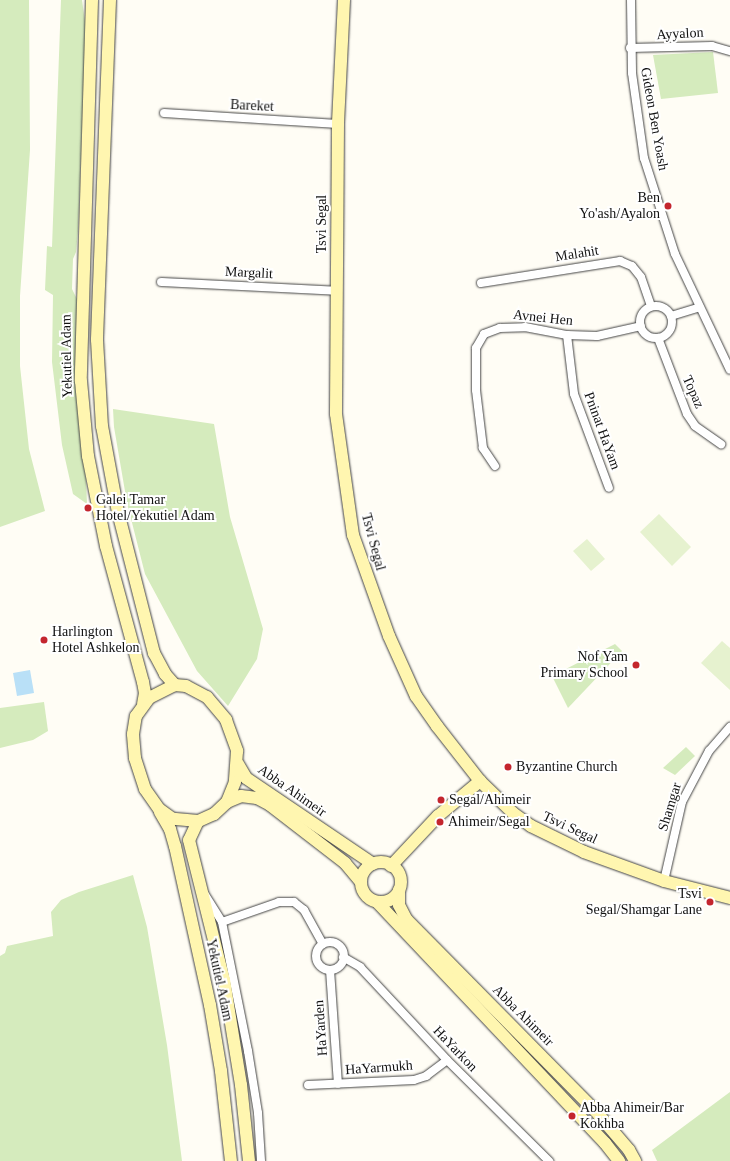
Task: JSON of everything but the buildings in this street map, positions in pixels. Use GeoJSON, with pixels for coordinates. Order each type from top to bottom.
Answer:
{"type":"FeatureCollection","features":[{"type":"Feature","properties":{"kind":"main road","name":"Yekutiel Adam"},"geometry":{"type":"LineString","coordinates":[[92,0],[81,381],[88,456],[106,546],[143,682],[145,694],[143,704]]}},
{"type":"Feature","properties":{"kind":"main road"},"geometry":{"type":"LineString","coordinates":[[110,0],[97,340],[102,426],[118,512],[154,653],[165,674],[175,685]]}},
{"type":"Feature","properties":{"kind":"main road","name":"Tsvi Segal"},"geometry":{"type":"LineString","coordinates":[[344,0],[338,124],[336,414],[353,535],[389,636],[416,696],[480,781],[532,826],[584,852],[664,881],[730,898]]}},
{"type":"Feature","properties":{"kind":"main road"},"geometry":{"type":"LineString","coordinates":[[175,685],[186,686],[197,691],[217,708],[226,720],[238,751],[238,764],[232,794],[227,802],[214,814],[198,821],[173,818],[159,810],[145,789],[135,758],[134,724],[143,704],[149,698],[175,685]]}},
{"type":"Feature","properties":{"kind":"main road","name":"Abba Ahimeir"},"geometry":{"type":"LineString","coordinates":[[238,764],[246,778],[373,864]]}},
{"type":"Feature","properties":{"kind":"main road"},"geometry":{"type":"LineString","coordinates":[[391,866],[438,816],[480,781]]}},
{"type":"Feature","properties":{"kind":"main road","name":"Abba Ahimeir"},"geometry":{"type":"LineString","coordinates":[[227,802],[241,796],[257,798],[270,805],[345,863],[361,882]]}},
{"type":"Feature","properties":{"kind":"main road","name":"Yekutiel Adam"},"geometry":{"type":"LineString","coordinates":[[159,810],[170,829],[175,846],[210,1005],[221,1071],[231,1161]]}},
{"type":"Feature","properties":{"kind":"main road","name":"Yekutiel Adam"},"geometry":{"type":"LineString","coordinates":[[198,821],[189,840],[224,980],[241,1085],[249,1161]]}},
{"type":"Feature","properties":{"kind":"main road"},"geometry":{"type":"LineString","coordinates":[[383,862],[391,866],[399,875],[399,890],[390,900],[377,902],[367,896],[361,882],[364,872],[373,864],[383,862]]}},
{"type":"Feature","properties":{"kind":"main road","name":"Abba Ahimeir"},"geometry":{"type":"LineString","coordinates":[[399,890],[399,905],[406,919],[599,1115],[629,1150],[635,1161]]}},
{"type":"Feature","properties":{"kind":"main road","name":"Abba Ahimeir"},"geometry":{"type":"LineString","coordinates":[[377,902],[615,1160]]}},
{"type":"Feature","properties":{"kind":"street","name":"Gideon Ben Yoash"},"geometry":{"type":"LineString","coordinates":[[631,0],[630,48],[644,158],[675,254],[730,370]]}},
{"type":"Feature","properties":{"kind":"street","name":"Ayyalon"},"geometry":{"type":"LineString","coordinates":[[630,48],[712,46],[730,51]]}},
{"type":"Feature","properties":{"kind":"street","name":"Bareket"},"geometry":{"type":"LineString","coordinates":[[164,113],[338,124]]}},
{"type":"Feature","properties":{"kind":"street","name":"Malahit"},"geometry":{"type":"LineString","coordinates":[[480,283],[620,261],[632,266],[641,278],[651,306]]}},
{"type":"Feature","properties":{"kind":"street","name":"Margalit"},"geometry":{"type":"LineString","coordinates":[[161,282],[337,291]]}},
{"type":"Feature","properties":{"kind":"street"},"geometry":{"type":"LineString","coordinates":[[651,306],[665,308],[671,316],[670,330],[658,338],[649,336],[641,326],[641,316],[651,306]]}},
{"type":"Feature","properties":{"kind":"street"},"geometry":{"type":"LineString","coordinates":[[671,316],[700,307]]}},
{"type":"Feature","properties":{"kind":"street","name":"Avnei Hen"},"geometry":{"type":"LineString","coordinates":[[495,466],[483,448],[476,390],[476,348],[484,334],[500,328],[525,327],[567,335],[597,336],[641,326]]}},
{"type":"Feature","properties":{"kind":"street","name":"Pninat HaYam"},"geometry":{"type":"LineString","coordinates":[[567,335],[574,394],[610,488]]}},
{"type":"Feature","properties":{"kind":"street","name":"Topaz"},"geometry":{"type":"LineString","coordinates":[[658,338],[687,414],[695,426],[721,444]]}},
{"type":"Feature","properties":{"kind":"street","name":"Shamgar"},"geometry":{"type":"LineString","coordinates":[[664,881],[682,802],[709,752],[730,727]]}},
{"type":"Feature","properties":{"kind":"street"},"geometry":{"type":"LineString","coordinates":[[201,890],[213,903],[222,922],[248,1051],[258,1113],[261,1161]]}},
{"type":"Feature","properties":{"kind":"street"},"geometry":{"type":"LineString","coordinates":[[222,922],[279,902],[294,902],[304,910],[323,944]]}},
{"type":"Feature","properties":{"kind":"street"},"geometry":{"type":"LineString","coordinates":[[331,943],[338,946],[343,957],[341,964],[330,970],[322,968],[317,962],[316,954],[323,944],[331,943]]}},
{"type":"Feature","properties":{"kind":"street","name":"HaYarkon"},"geometry":{"type":"LineString","coordinates":[[343,957],[360,967],[447,1060],[549,1161]]}},
{"type":"Feature","properties":{"kind":"street","name":"HaYarden"},"geometry":{"type":"LineString","coordinates":[[330,970],[338,1084]]}},
{"type":"Feature","properties":{"kind":"street","name":"HaYarmukh"},"geometry":{"type":"LineString","coordinates":[[308,1085],[414,1080],[426,1076],[447,1060]]}},
{"type":"Feature","properties":{"kind":"green space"},"geometry":{"type":"Polygon","coordinates":[[[0,0],[29,0],[30,150],[20,296],[20,366],[29,449],[45,511],[0,527],[0,0]]]}},
{"type":"Feature","properties":{"kind":"green space"},"geometry":{"type":"Polygon","coordinates":[[[61,0],[82,0],[86,29],[78,231],[76,252],[73,259],[72,289],[77,299],[76,384],[86,479],[87,504],[73,494],[62,445],[52,362],[53,295],[45,290],[47,246],[52,247],[61,0]]]}},
{"type":"Feature","properties":{"kind":"green space"},"geometry":{"type":"Polygon","coordinates":[[[713,52],[718,93],[661,99],[653,55],[713,52]]]}},
{"type":"Feature","properties":{"kind":"green space"},"geometry":{"type":"Polygon","coordinates":[[[113,409],[214,424],[230,517],[263,629],[257,659],[228,706],[197,671],[145,574],[127,503],[114,427],[113,409]]]}},
{"type":"Feature","properties":{"kind":"green space"},"geometry":{"type":"Polygon","coordinates":[[[659,514],[691,547],[672,566],[640,532],[659,514]]]}},
{"type":"Feature","properties":{"kind":"green space"},"geometry":{"type":"Polygon","coordinates":[[[587,539],[605,559],[591,571],[573,551],[587,539]]]}},
{"type":"Feature","properties":{"kind":"green space"},"geometry":{"type":"Polygon","coordinates":[[[722,641],[730,648],[730,690],[701,663],[722,641]]]}},
{"type":"Feature","properties":{"kind":"green space"},"geometry":{"type":"Polygon","coordinates":[[[615,644],[622,651],[568,708],[552,676],[615,644]]]}},
{"type":"Feature","properties":{"kind":"green space"},"geometry":{"type":"Polygon","coordinates":[[[44,702],[48,731],[33,740],[0,748],[0,708],[44,702]]]}},
{"type":"Feature","properties":{"kind":"green space"},"geometry":{"type":"Polygon","coordinates":[[[686,747],[695,756],[675,775],[663,768],[686,747]]]}},
{"type":"Feature","properties":{"kind":"green space"},"geometry":{"type":"Polygon","coordinates":[[[133,875],[147,927],[167,1045],[182,1161],[0,1161],[0,956],[5,953],[7,946],[53,936],[51,912],[61,900],[79,892],[133,875]]]}},
{"type":"Feature","properties":{"kind":"green space"},"geometry":{"type":"Polygon","coordinates":[[[730,1092],[730,1161],[657,1161],[652,1150],[730,1092]]]}},
{"type":"Feature","properties":{"kind":"water"},"geometry":{"type":"Polygon","coordinates":[[[30,670],[34,693],[17,696],[13,673],[30,670]]]}},
{"type":"Feature","properties":{"kind":"place","name":"Ben Yo'ash/Ayalon"},"geometry":{"type":"Point","coordinates":[668,206]}},
{"type":"Feature","properties":{"kind":"place","name":"Galei Tamar Hotel/Yekutiel Adam"},"geometry":{"type":"Point","coordinates":[88,508]}},
{"type":"Feature","properties":{"kind":"place","name":"Harlington Hotel Ashkelon"},"geometry":{"type":"Point","coordinates":[44,640]}},
{"type":"Feature","properties":{"kind":"place","name":"Nof Yam Primary School"},"geometry":{"type":"Point","coordinates":[636,665]}},
{"type":"Feature","properties":{"kind":"place","name":"Byzantine Church"},"geometry":{"type":"Point","coordinates":[508,767]}},
{"type":"Feature","properties":{"kind":"place","name":"Segal/Ahimeir"},"geometry":{"type":"Point","coordinates":[441,800]}},
{"type":"Feature","properties":{"kind":"place","name":"Ahimeir/Segal"},"geometry":{"type":"Point","coordinates":[440,822]}},
{"type":"Feature","properties":{"kind":"place","name":"Tsvi Segal/Shamgar Lane"},"geometry":{"type":"Point","coordinates":[710,902]}},
{"type":"Feature","properties":{"kind":"place","name":"Abba Ahimeir/Bar Kokhba"},"geometry":{"type":"Point","coordinates":[572,1116]}}]}
